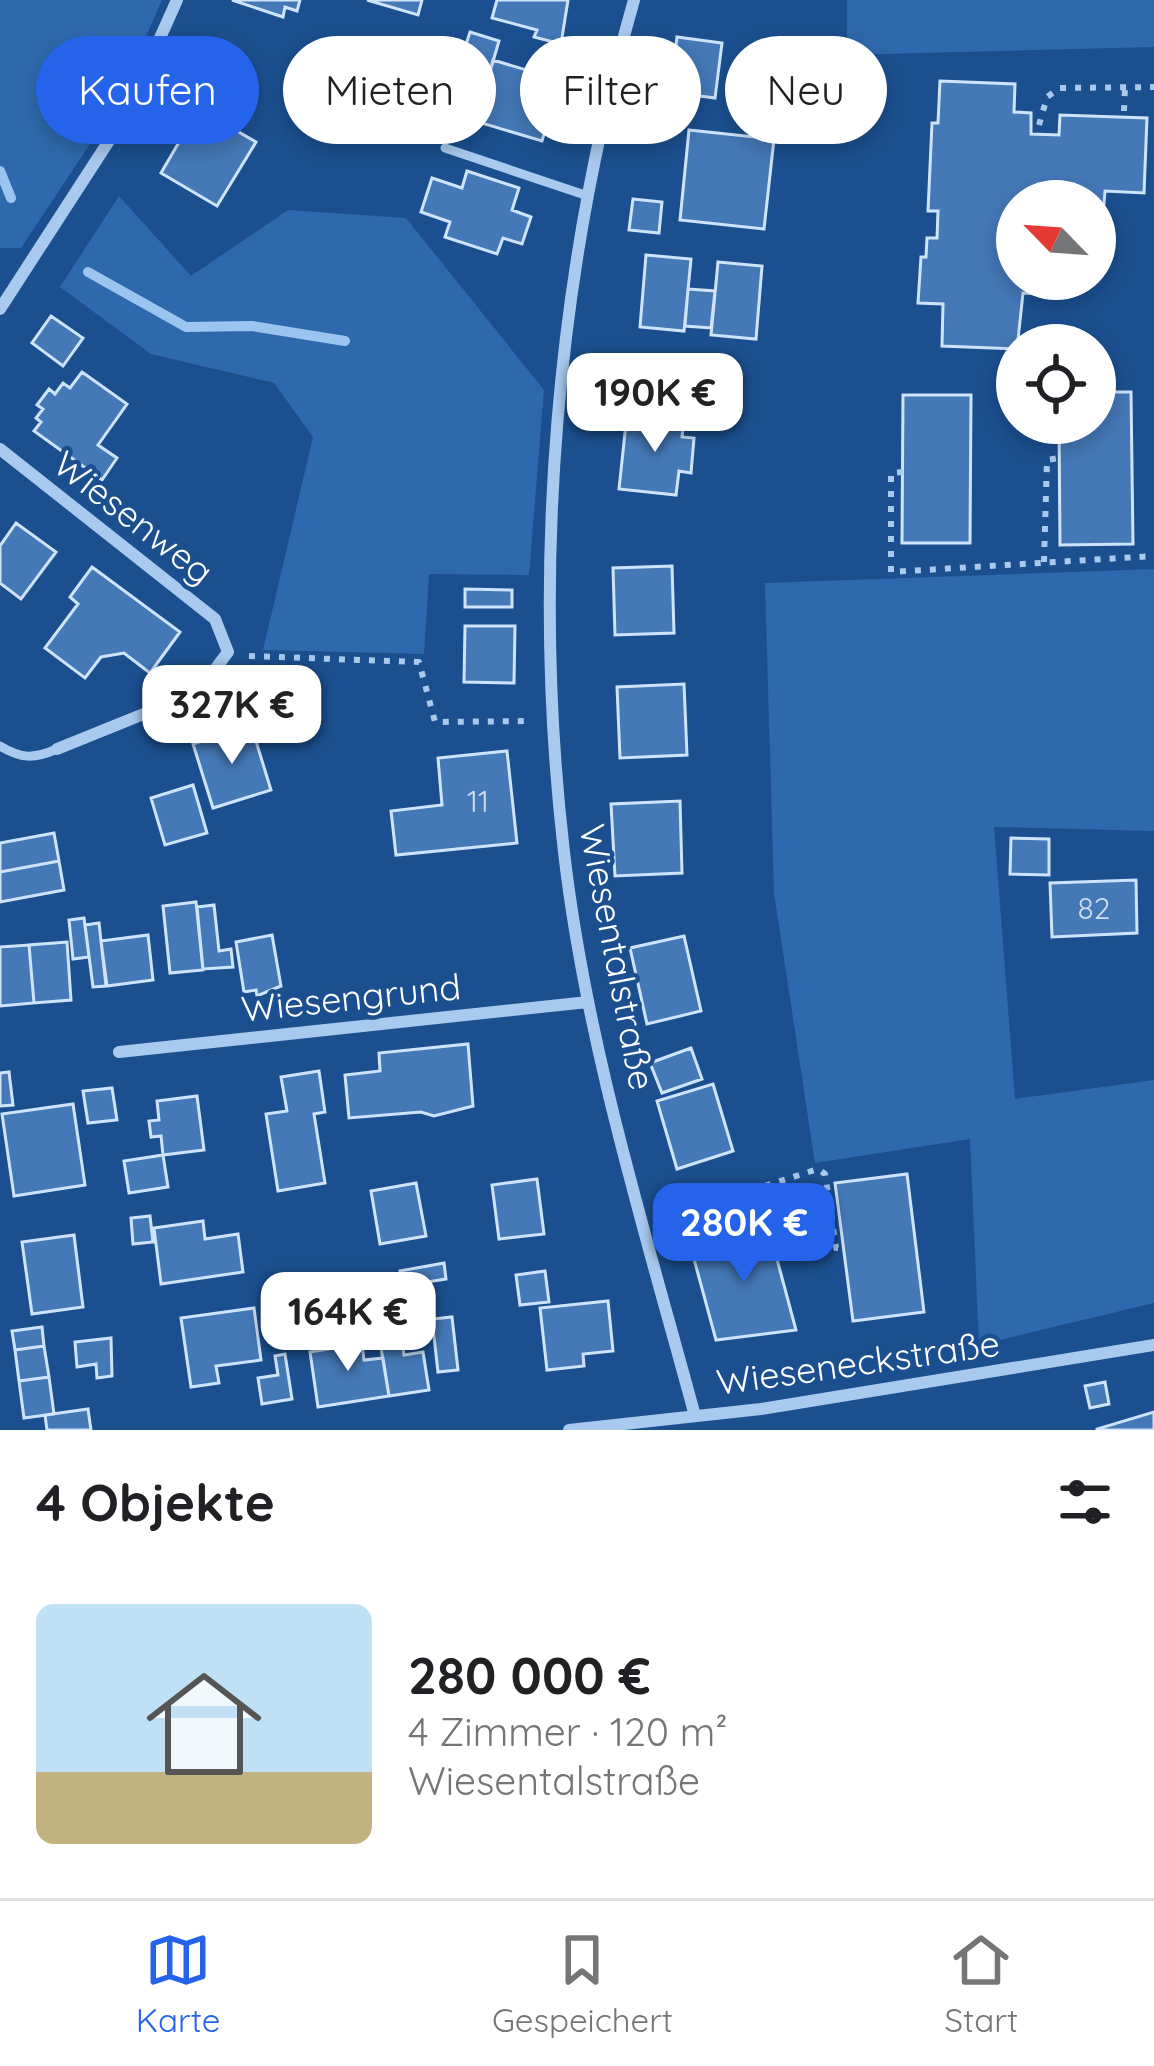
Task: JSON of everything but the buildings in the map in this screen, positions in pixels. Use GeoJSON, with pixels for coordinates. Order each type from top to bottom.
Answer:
{"type":"FeatureCollection","features":[{"type":"Feature","properties":{"kind":"street"},"geometry":{"type":"LineString","coordinates":[[0,309],[44,248],[125,116],[177,0]]}},
{"type":"Feature","properties":{"kind":"street","name":"Wiesentalstraße"},"geometry":{"type":"LineString","coordinates":[[634,0],[610,87],[571,279],[555,498],[552,721],[564,856],[588,1003],[695,1416]]}},
{"type":"Feature","properties":{"kind":"street","name":"Wiesenweg"},"geometry":{"type":"LineString","coordinates":[[0,449],[215,619],[228,652]]}},
{"type":"Feature","properties":{"kind":"street"},"geometry":{"type":"LineString","coordinates":[[57,749],[199,692],[228,652]]}},
{"type":"Feature","properties":{"kind":"street","name":"Wiesengrund"},"geometry":{"type":"LineString","coordinates":[[119,1052],[588,1003]]}},
{"type":"Feature","properties":{"kind":"street","name":"Wieseneckstraße"},"geometry":{"type":"LineString","coordinates":[[569,1430],[695,1416],[1154,1345]]}},
{"type":"Feature","properties":{"kind":"lane"},"geometry":{"type":"LineString","coordinates":[[445,148],[588,196]]}},
{"type":"Feature","properties":{"kind":"lane"},"geometry":{"type":"LineString","coordinates":[[0,746],[18,757],[38,758],[57,749]]}},
{"type":"Feature","properties":{"kind":"path"},"geometry":{"type":"LineString","coordinates":[[1124,111],[1125,87]]}},
{"type":"Feature","properties":{"kind":"path"},"geometry":{"type":"LineString","coordinates":[[1039,125],[1047,97],[1060,88],[1154,87]]}},
{"type":"Feature","properties":{"kind":"path"},"geometry":{"type":"LineString","coordinates":[[1044,562],[1048,460],[1059,458]]}},
{"type":"Feature","properties":{"kind":"path"},"geometry":{"type":"LineString","coordinates":[[903,472],[891,473],[891,572],[1154,556]]}},
{"type":"Feature","properties":{"kind":"path"},"geometry":{"type":"LineString","coordinates":[[228,652],[271,659],[419,662],[435,722],[552,721]]}},
{"type":"Feature","properties":{"kind":"path"},"geometry":{"type":"LineString","coordinates":[[644,1225],[818,1169],[825,1174],[836,1249],[844,1248]]}},
{"type":"Feature","properties":{"kind":"shaded area"},"geometry":{"type":"Polygon","coordinates":[[[0,0],[162,0],[146,36],[36,36],[36,144],[90,144],[21,248],[0,248],[0,0]]]}},
{"type":"Feature","properties":{"kind":"shaded area"},"geometry":{"type":"Polygon","coordinates":[[[847,0],[1154,0],[1154,47],[887,54],[887,36],[847,36],[847,0]]]}},
{"type":"Feature","properties":{"kind":"shaded area"},"geometry":{"type":"Polygon","coordinates":[[[119,196],[191,276],[288,210],[406,218],[544,390],[529,575],[429,574],[424,654],[263,650],[313,437],[274,383],[151,354],[60,287],[119,196]]]}},
{"type":"Feature","properties":{"kind":"shaded area"},"geometry":{"type":"Polygon","coordinates":[[[1154,569],[1154,831],[994,827],[1015,1099],[1154,1080],[1154,1303],[979,1345],[970,1139],[815,1163],[774,893],[765,583],[1154,569]]]}},
{"type":"Feature","properties":{"kind":"waterway"},"geometry":{"type":"LineString","coordinates":[[0,171],[11,198]]}},
{"type":"Feature","properties":{"kind":"waterway"},"geometry":{"type":"LineString","coordinates":[[88,272],[186,327],[252,326],[345,341]]}}]}
